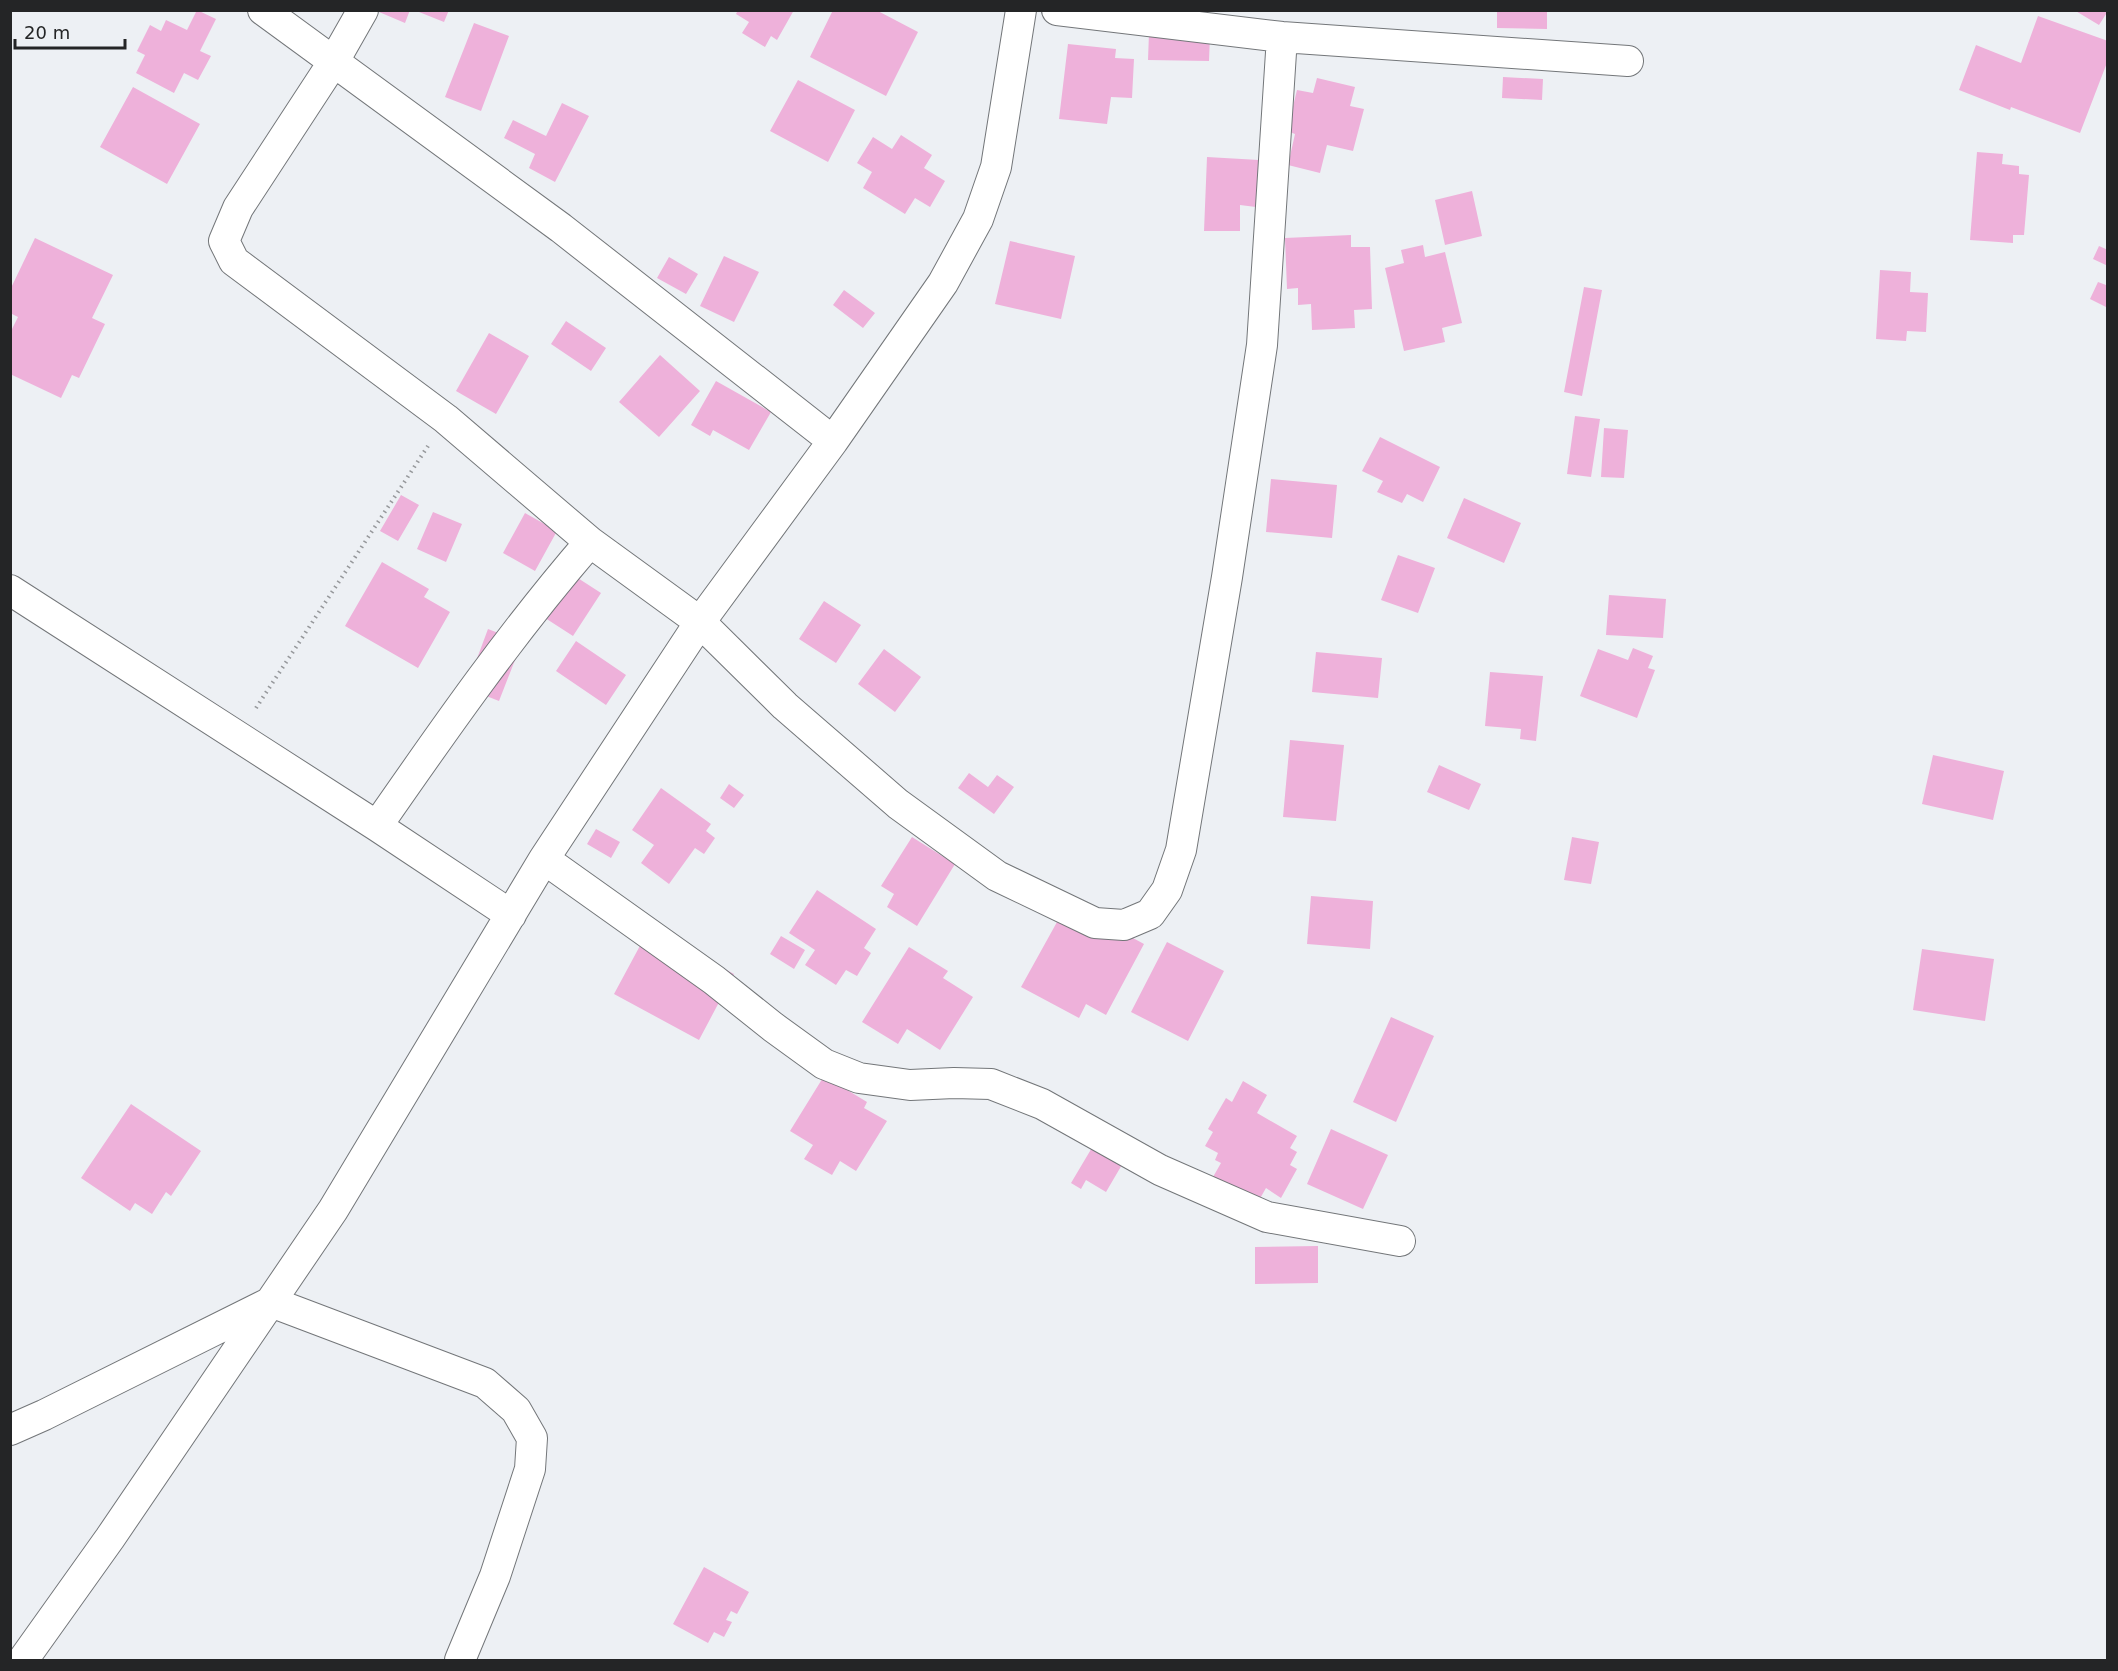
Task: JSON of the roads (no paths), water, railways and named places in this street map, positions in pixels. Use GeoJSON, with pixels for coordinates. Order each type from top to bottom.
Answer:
{"type":"FeatureCollection","features":[{"type":"Feature","properties":{"kind":"street"},"geometry":{"type":"LineString","coordinates":[[263,10],[561,228],[833,441]]}},
{"type":"Feature","properties":{"kind":"street"},"geometry":{"type":"LineString","coordinates":[[363,10],[334,61],[238,208],[224,241],[234,261],[446,419],[590,542],[700,622],[785,706],[898,804],[997,876],[1095,923],[1124,926],[1150,914],[1167,890],[1182,850],[1229,565],[1262,345],[1282,37]]}},
{"type":"Feature","properties":{"kind":"street"},"geometry":{"type":"LineString","coordinates":[[22,1660],[110,1538],[333,1210],[544,860],[700,622],[833,441],[944,283],[978,219],[996,167],[1021,10]]}},
{"type":"Feature","properties":{"kind":"street"},"geometry":{"type":"LineString","coordinates":[[1056,10],[1282,37],[1628,62]]}},
{"type":"Feature","properties":{"kind":"street"},"geometry":{"type":"LineString","coordinates":[[377,826],[511,638],[590,542]]}},
{"type":"Feature","properties":{"kind":"street"},"geometry":{"type":"LineString","coordinates":[[10,590],[512,915]]}},
{"type":"Feature","properties":{"kind":"street"},"geometry":{"type":"LineString","coordinates":[[544,860],[714,980],[824,1064],[859,1078],[910,1085],[991,1084],[1042,1104],[1160,1170],[1267,1217],[1400,1241]]}},
{"type":"Feature","properties":{"kind":"street"},"geometry":{"type":"LineString","coordinates":[[10,1430],[271,1302],[485,1383],[516,1410],[532,1438],[530,1469],[495,1576],[460,1660]]}}]}
